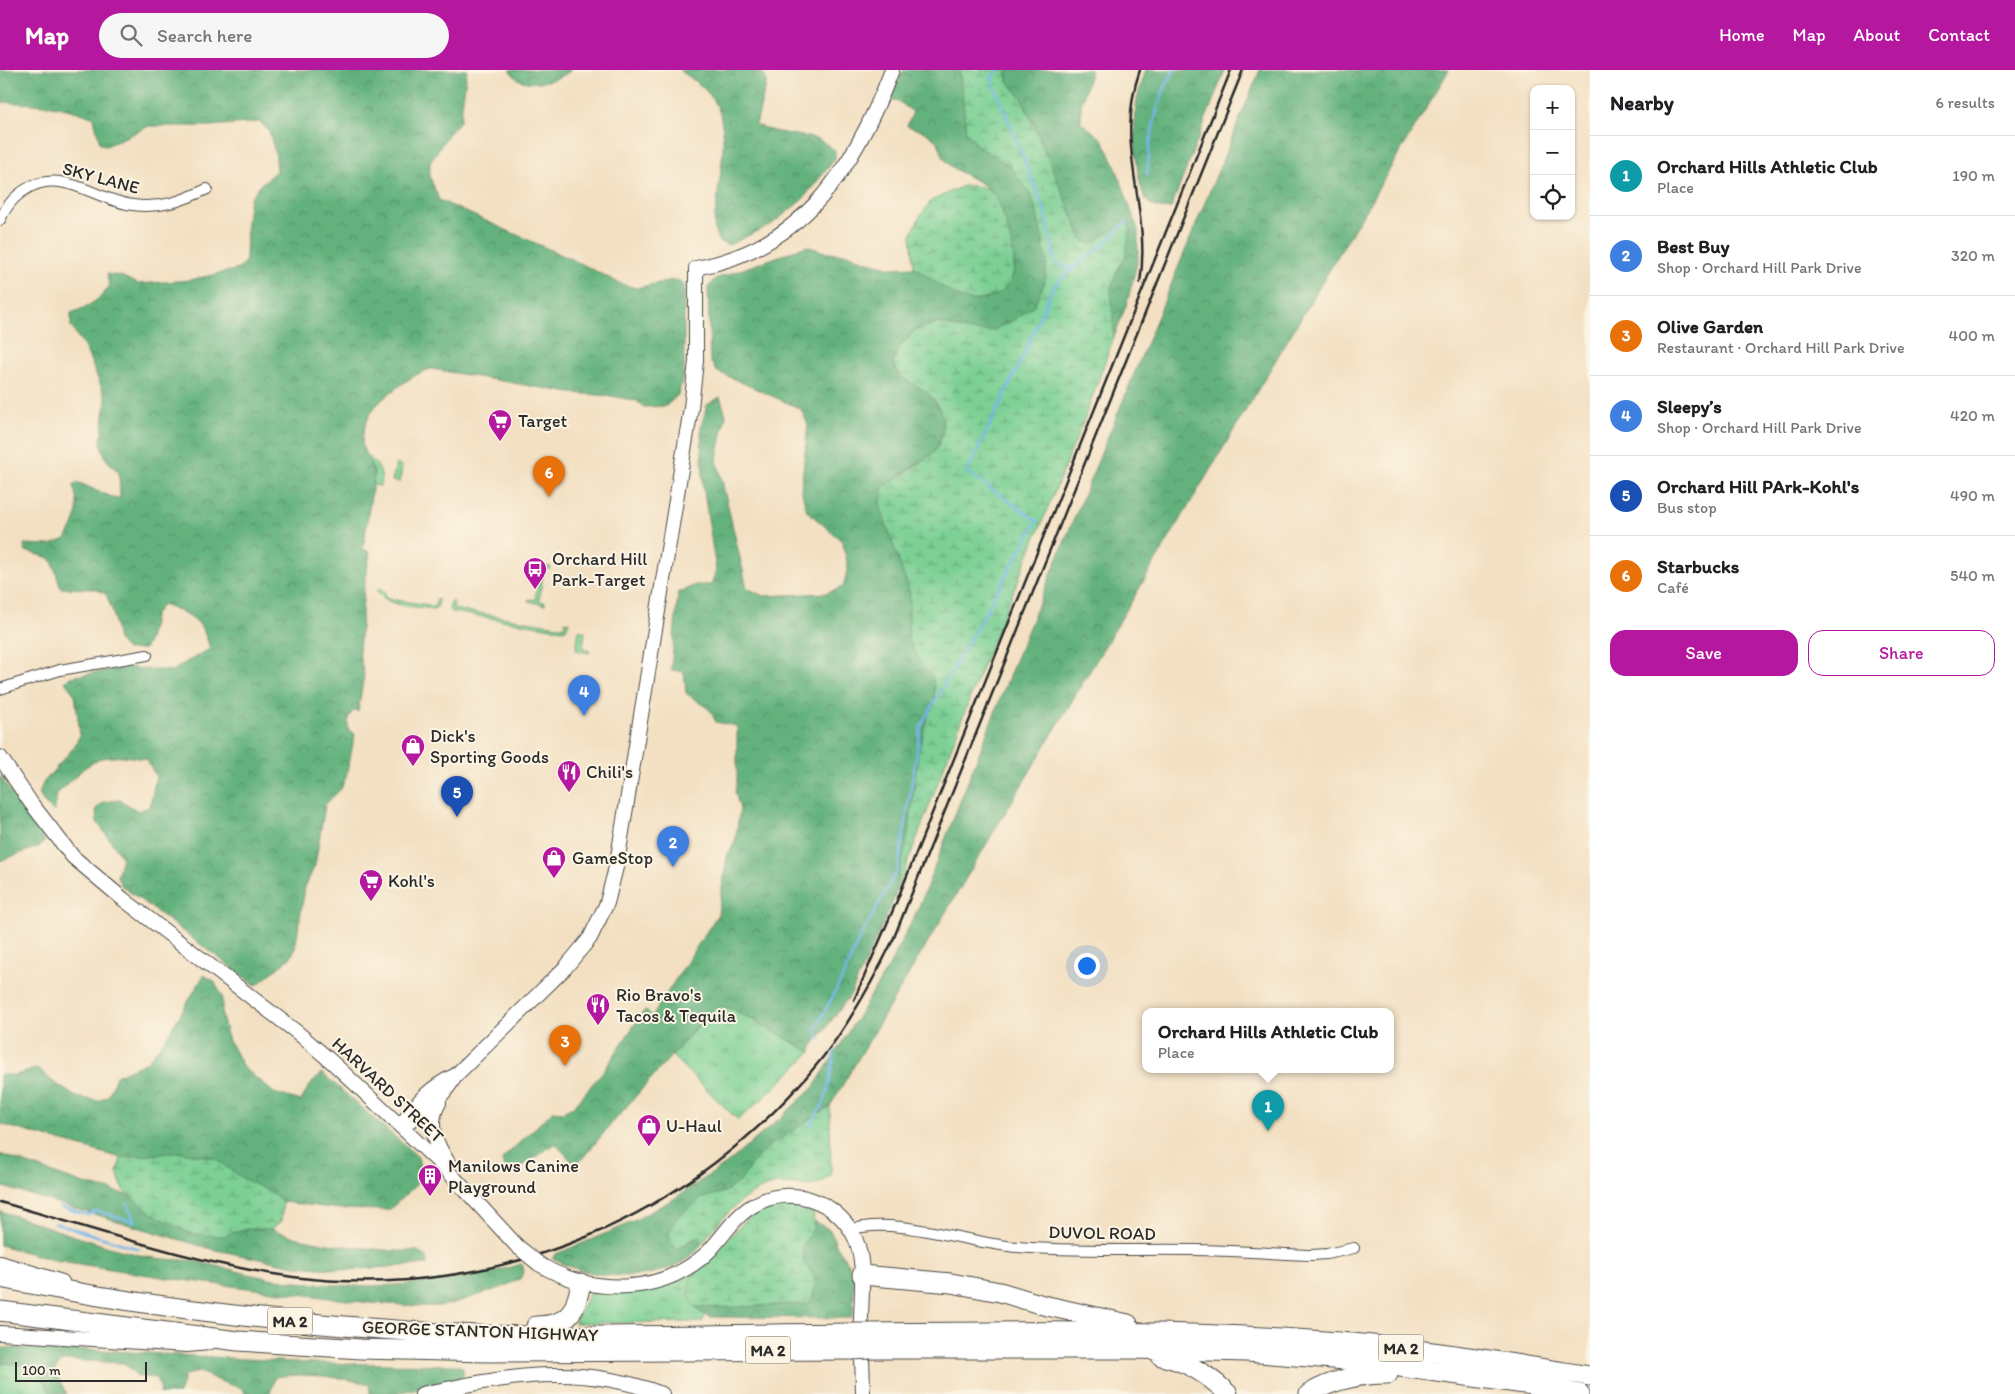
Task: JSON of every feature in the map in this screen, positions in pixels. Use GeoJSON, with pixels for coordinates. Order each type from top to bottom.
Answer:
{"type":"FeatureCollection","features":[{"type":"Feature","properties":{"kind":"highway"},"geometry":{"type":"LineString","coordinates":[[862,1275],[951,1283],[1000,1292],[1043,1305],[1128,1324],[1211,1333]]}},
{"type":"Feature","properties":{"kind":"highway","name":"GEORGE STANTON HIGHWAY"},"geometry":{"type":"LineString","coordinates":[[0,1278],[145,1304],[250,1317],[394,1331],[537,1335],[694,1334],[852,1341]]}},
{"type":"Feature","properties":{"kind":"highway"},"geometry":{"type":"LineString","coordinates":[[435,1332],[556,1325],[566,1319],[573,1310],[581,1283]]}},
{"type":"Feature","properties":{"kind":"highway","name":"GEORGE STANTON HIGHWAY"},"geometry":{"type":"LineString","coordinates":[[0,1311],[238,1341],[361,1349],[488,1352],[684,1351],[852,1341]]}},
{"type":"Feature","properties":{"kind":"highway","name":"MA 2"},"geometry":{"type":"LineString","coordinates":[[871,1341],[1111,1331],[1211,1333],[1363,1344],[1460,1356],[1590,1376]]}},
{"type":"Feature","properties":{"kind":"highway","name":"MA 2"},"geometry":{"type":"LineString","coordinates":[[852,1341],[1247,1352],[1357,1361],[1580,1394]]}},
{"type":"Feature","properties":{"kind":"highway"},"geometry":{"type":"LineString","coordinates":[[1133,1350],[1180,1361],[1210,1378],[1228,1394]]}},
{"type":"Feature","properties":{"kind":"highway"},"geometry":{"type":"LineString","coordinates":[[1460,1356],[1590,1363]]}},
{"type":"Feature","properties":{"kind":"highway"},"geometry":{"type":"LineString","coordinates":[[1309,1394],[1325,1386],[1355,1376],[1440,1372]]}},
{"type":"Feature","properties":{"kind":"highway"},"geometry":{"type":"LineString","coordinates":[[1534,1386],[1561,1394]]}},
{"type":"Feature","properties":{"kind":"main road"},"geometry":{"type":"LineString","coordinates":[[463,1187],[440,1151],[433,1130],[433,1114],[456,1075],[565,968],[590,938],[607,903],[617,863],[691,408],[696,361],[696,268],[721,262],[760,246],[786,231],[809,211],[832,184],[856,150],[892,70]]}},
{"type":"Feature","properties":{"kind":"main road","name":"HARVARD STREET"},"geometry":{"type":"LineString","coordinates":[[0,757],[58,840],[83,866],[298,1033],[401,1126],[463,1187],[517,1246],[552,1272],[581,1283],[597,1286],[646,1284],[678,1273],[705,1255],[749,1208],[773,1197],[800,1196],[817,1201],[832,1210],[850,1230],[858,1246],[862,1275],[864,1394]]}},
{"type":"Feature","properties":{"kind":"main road"},"geometry":{"type":"LineString","coordinates":[[401,1126],[415,1105],[438,1083],[456,1075]]}},
{"type":"Feature","properties":{"kind":"main road"},"geometry":{"type":"LineString","coordinates":[[401,1126],[424,1114],[447,1090]]}},
{"type":"Feature","properties":{"kind":"main road"},"geometry":{"type":"LineString","coordinates":[[0,1263],[50,1279],[145,1304]]}},
{"type":"Feature","properties":{"kind":"main road"},"geometry":{"type":"LineString","coordinates":[[0,1333],[187,1345],[238,1341]]}},
{"type":"Feature","properties":{"kind":"main road"},"geometry":{"type":"LineString","coordinates":[[422,1394],[496,1379],[544,1374],[585,1376],[640,1387],[662,1394]]}},
{"type":"Feature","properties":{"kind":"street","name":"SKY LANE"},"geometry":{"type":"LineString","coordinates":[[0,220],[10,202],[16,196],[44,182],[65,182],[114,201],[146,206],[159,206],[183,200],[207,189]]}},
{"type":"Feature","properties":{"kind":"street"},"geometry":{"type":"LineString","coordinates":[[0,690],[60,670],[147,654]]}},
{"type":"Feature","properties":{"kind":"street","name":"DUVOL ROAD"},"geometry":{"type":"LineString","coordinates":[[850,1230],[864,1227],[895,1226],[996,1245],[1054,1249],[1197,1250],[1312,1255],[1354,1248]]}},
{"type":"Feature","properties":{"kind":"green space"},"geometry":{"type":"Polygon","coordinates":[[[0,70],[467,70],[460,121],[430,162],[430,177],[439,200],[582,264],[621,284],[636,288],[673,280],[680,281],[684,285],[684,373],[678,395],[666,406],[644,407],[637,401],[612,396],[571,393],[432,369],[418,374],[402,384],[372,410],[362,439],[364,451],[374,476],[363,549],[370,552],[364,587],[359,653],[364,675],[358,712],[355,710],[352,712],[348,721],[348,730],[355,734],[346,777],[341,789],[325,805],[315,865],[305,887],[295,949],[290,958],[257,985],[122,886],[117,877],[122,857],[97,822],[96,809],[103,802],[120,800],[138,811],[150,807],[156,776],[146,759],[124,756],[101,758],[84,768],[57,794],[55,812],[44,803],[39,794],[43,783],[74,747],[80,735],[75,695],[65,682],[71,677],[124,667],[173,671],[210,649],[203,630],[188,615],[163,604],[155,614],[149,640],[144,649],[127,650],[118,640],[113,612],[106,594],[95,589],[61,588],[50,558],[25,551],[24,544],[51,545],[66,539],[77,514],[77,501],[73,486],[77,482],[114,498],[120,498],[119,473],[106,459],[101,445],[106,398],[86,350],[71,326],[71,313],[92,303],[105,292],[109,287],[107,274],[121,276],[138,284],[190,280],[239,269],[246,260],[247,220],[250,198],[259,186],[276,171],[276,156],[269,131],[260,122],[210,126],[149,126],[106,146],[100,143],[94,118],[82,113],[59,107],[0,102],[0,70]]]}},
{"type":"Feature","properties":{"kind":"green space"},"geometry":{"type":"Polygon","coordinates":[[[509,70],[571,70],[560,77],[546,81],[530,82],[518,79],[509,70]]]}},
{"type":"Feature","properties":{"kind":"green space"},"geometry":{"type":"Polygon","coordinates":[[[679,70],[761,70],[767,80],[756,125],[773,131],[818,139],[835,150],[835,159],[802,200],[772,224],[729,245],[719,242],[714,226],[723,153],[721,116],[710,95],[679,70]]]}},
{"type":"Feature","properties":{"kind":"green space"},"geometry":{"type":"Polygon","coordinates":[[[904,70],[960,70],[966,132],[978,146],[1009,165],[1026,188],[1036,208],[1047,264],[1044,284],[1034,305],[1014,320],[990,331],[970,331],[938,323],[915,330],[898,348],[893,363],[899,376],[928,393],[942,413],[943,430],[935,452],[899,476],[881,509],[910,593],[908,639],[921,664],[933,676],[935,703],[928,716],[918,753],[909,831],[892,904],[851,994],[812,1047],[811,1052],[733,1009],[720,1006],[712,1009],[576,1166],[555,1143],[529,1162],[511,1171],[504,1167],[502,1159],[553,1111],[563,1112],[574,1106],[605,1069],[643,1012],[646,1011],[652,1016],[718,914],[727,856],[735,842],[740,809],[735,792],[737,782],[737,726],[716,722],[710,710],[686,693],[684,672],[671,670],[678,593],[695,585],[711,585],[716,570],[703,485],[701,427],[707,405],[720,397],[726,415],[717,459],[747,588],[763,596],[826,593],[843,587],[848,568],[843,542],[807,511],[801,489],[808,425],[801,409],[716,371],[710,360],[708,288],[715,279],[807,246],[827,253],[847,254],[893,268],[914,267],[983,300],[1006,287],[1011,279],[1014,270],[1012,249],[1000,206],[995,196],[983,185],[961,173],[948,163],[942,155],[938,142],[925,132],[907,126],[913,112],[901,103],[890,99],[904,70]]]}},
{"type":"Feature","properties":{"kind":"green space"},"geometry":{"type":"Polygon","coordinates":[[[960,70],[1009,70],[1007,73],[1008,82],[1022,98],[1083,241],[1091,244],[1127,221],[1130,230],[1125,257],[1117,271],[1111,288],[1114,337],[1084,420],[975,685],[892,904],[909,831],[918,753],[928,716],[935,703],[933,676],[921,664],[908,639],[910,593],[881,509],[882,489],[935,451],[942,436],[943,428],[941,412],[937,404],[926,392],[900,375],[893,363],[898,349],[915,330],[938,323],[970,331],[990,331],[1014,320],[1034,305],[1044,284],[1047,264],[1036,208],[1026,188],[1009,165],[978,146],[966,132],[960,70]]]}},
{"type":"Feature","properties":{"kind":"green space"},"geometry":{"type":"Polygon","coordinates":[[[1009,70],[1091,70],[1081,105],[1081,122],[1103,140],[1115,165],[1138,230],[1138,259],[1127,303],[1114,337],[1111,288],[1125,256],[1083,241],[1022,98],[1008,82],[1007,73],[1009,70]]]}},
{"type":"Feature","properties":{"kind":"green space"},"geometry":{"type":"Polygon","coordinates":[[[1146,70],[1225,70],[1171,208],[1159,208],[1149,203],[1144,196],[1140,184],[1135,138],[1136,109],[1146,70]]]}},
{"type":"Feature","properties":{"kind":"green space"},"geometry":{"type":"Polygon","coordinates":[[[1260,70],[1449,70],[830,1106],[770,1146],[753,1162],[741,1180],[725,1192],[702,1198],[678,1247],[700,1236],[702,1243],[690,1257],[673,1267],[653,1273],[632,1276],[609,1275],[588,1272],[568,1266],[552,1258],[556,1254],[624,1226],[672,1200],[729,1162],[779,1119],[814,1087],[888,968],[918,909],[1015,661],[1260,70]]]}},
{"type":"Feature","properties":{"kind":"green space"},"geometry":{"type":"Polygon","coordinates":[[[963,186],[983,187],[989,190],[998,200],[1014,256],[1012,277],[1008,286],[1000,293],[983,299],[971,300],[959,297],[914,267],[911,235],[919,218],[931,201],[963,186]]]}},
{"type":"Feature","properties":{"kind":"green space"},"geometry":{"type":"Polygon","coordinates":[[[366,454],[379,468],[381,476],[380,486],[373,485],[374,471],[366,454]]]}},
{"type":"Feature","properties":{"kind":"green space"},"geometry":{"type":"Polygon","coordinates":[[[396,464],[402,466],[400,482],[392,481],[396,464]]]}},
{"type":"Feature","properties":{"kind":"green space"},"geometry":{"type":"Polygon","coordinates":[[[534,564],[551,567],[550,569],[544,569],[539,601],[545,602],[545,605],[528,601],[529,599],[535,600],[540,568],[534,567],[534,564]]]}},
{"type":"Feature","properties":{"kind":"green space"},"geometry":{"type":"Polygon","coordinates":[[[379,589],[385,591],[385,598],[435,606],[438,599],[438,606],[434,609],[388,601],[377,591],[379,589]]]}},
{"type":"Feature","properties":{"kind":"green space"},"geometry":{"type":"Polygon","coordinates":[[[451,601],[454,602],[453,609],[564,627],[565,621],[569,622],[566,629],[563,630],[452,612],[449,609],[451,601]]]}},
{"type":"Feature","properties":{"kind":"green space"},"geometry":{"type":"Polygon","coordinates":[[[579,630],[585,632],[583,648],[589,650],[589,653],[576,650],[579,630]]]}},
{"type":"Feature","properties":{"kind":"green space"},"geometry":{"type":"Polygon","coordinates":[[[0,776],[45,841],[40,846],[0,861],[0,776]]]}},
{"type":"Feature","properties":{"kind":"green space"},"geometry":{"type":"Polygon","coordinates":[[[204,975],[214,981],[222,996],[222,1017],[229,1041],[243,1067],[274,1093],[301,1101],[309,1086],[322,1073],[418,1157],[420,1167],[419,1182],[389,1210],[341,1209],[283,1202],[274,1194],[242,1178],[214,1158],[181,1152],[121,1158],[0,1124],[0,1075],[16,1075],[38,1068],[52,1081],[76,1097],[99,1101],[109,1095],[116,1076],[147,1062],[166,1038],[204,975]]]}},
{"type":"Feature","properties":{"kind":"green space"},"geometry":{"type":"Polygon","coordinates":[[[720,1006],[733,1009],[811,1052],[738,1120],[672,1056],[712,1009],[720,1006]]]}},
{"type":"Feature","properties":{"kind":"green space"},"geometry":{"type":"Polygon","coordinates":[[[830,1106],[831,1175],[817,1184],[777,1184],[758,1190],[731,1210],[702,1243],[699,1236],[678,1248],[671,1244],[669,1233],[677,1217],[702,1198],[725,1192],[741,1180],[753,1162],[770,1146],[830,1106]]]}},
{"type":"Feature","properties":{"kind":"green space"},"geometry":{"type":"Polygon","coordinates":[[[181,1152],[214,1158],[242,1178],[274,1194],[283,1202],[281,1221],[271,1229],[247,1229],[223,1236],[189,1233],[153,1214],[123,1190],[117,1172],[121,1158],[181,1152]]]}},
{"type":"Feature","properties":{"kind":"green space"},"geometry":{"type":"Polygon","coordinates":[[[0,1154],[84,1184],[134,1197],[153,1214],[223,1236],[247,1229],[271,1229],[295,1237],[327,1244],[394,1251],[418,1251],[427,1257],[427,1264],[348,1270],[295,1266],[211,1249],[0,1186],[0,1154]]]}},
{"type":"Feature","properties":{"kind":"green space"},"geometry":{"type":"Polygon","coordinates":[[[797,1202],[814,1208],[813,1229],[803,1244],[804,1263],[812,1273],[815,1282],[814,1292],[809,1304],[696,1307],[692,1303],[689,1294],[691,1279],[750,1216],[760,1209],[772,1205],[797,1202]]]}},
{"type":"Feature","properties":{"kind":"green space"},"geometry":{"type":"Polygon","coordinates":[[[0,1211],[126,1252],[156,1258],[193,1261],[295,1282],[361,1286],[394,1285],[459,1278],[522,1264],[524,1271],[520,1279],[503,1287],[443,1306],[371,1303],[174,1279],[54,1260],[0,1245],[0,1211]]]}},
{"type":"Feature","properties":{"kind":"green space"},"geometry":{"type":"Polygon","coordinates":[[[815,1221],[830,1230],[854,1274],[853,1312],[851,1318],[710,1317],[701,1313],[696,1307],[809,1304],[813,1273],[804,1263],[803,1244],[813,1229],[815,1221]]]}},
{"type":"Feature","properties":{"kind":"green space"},"geometry":{"type":"Polygon","coordinates":[[[698,1270],[690,1288],[690,1295],[695,1306],[706,1315],[702,1322],[574,1323],[589,1294],[653,1288],[672,1283],[698,1270]]]}},
{"type":"Feature","properties":{"kind":"green space"},"geometry":{"type":"Polygon","coordinates":[[[0,1348],[97,1350],[311,1363],[455,1365],[463,1367],[463,1375],[460,1379],[392,1394],[370,1394],[369,1384],[346,1379],[310,1375],[275,1377],[270,1394],[245,1394],[242,1388],[227,1384],[200,1372],[185,1375],[179,1394],[160,1394],[161,1390],[156,1378],[137,1376],[124,1363],[66,1360],[60,1363],[54,1371],[67,1394],[51,1394],[37,1370],[33,1367],[21,1364],[0,1363],[0,1348]]]}},
{"type":"Feature","properties":{"kind":"green space"},"geometry":{"type":"Polygon","coordinates":[[[0,1363],[21,1364],[33,1367],[41,1376],[51,1394],[0,1394],[0,1363]]]}},
{"type":"Feature","properties":{"kind":"waterway"},"geometry":{"type":"LineString","coordinates":[[998,70],[991,78],[1045,211],[1055,262],[1065,268],[1078,265]]}},
{"type":"Feature","properties":{"kind":"waterway"},"geometry":{"type":"LineString","coordinates":[[1147,175],[1154,121],[1167,82],[1174,70]]}},
{"type":"Feature","properties":{"kind":"waterway"},"geometry":{"type":"LineString","coordinates":[[820,1039],[815,1030],[845,973],[858,941],[898,869],[921,726],[1037,521],[967,472],[1022,359],[1052,289],[1065,275],[1101,247],[1127,221]]}},
{"type":"Feature","properties":{"kind":"waterway"},"geometry":{"type":"LineString","coordinates":[[811,1125],[823,1104],[829,1086],[834,1050]]}},
{"type":"Feature","properties":{"kind":"waterway"},"geometry":{"type":"LineString","coordinates":[[60,1207],[88,1215],[97,1211],[135,1222],[127,1203]]}},
{"type":"Feature","properties":{"kind":"waterway"},"geometry":{"type":"LineString","coordinates":[[55,1223],[139,1249]]}},
{"type":"Feature","properties":{"kind":"railway"},"geometry":{"type":"LineString","coordinates":[[1140,70],[1133,98],[1130,124],[1131,151],[1141,229],[1140,283]]}},
{"type":"Feature","properties":{"kind":"railway"},"geometry":{"type":"LineString","coordinates":[[854,1000],[896,903],[1231,70]]}},
{"type":"Feature","properties":{"kind":"railway"},"geometry":{"type":"LineString","coordinates":[[0,1202],[182,1255],[256,1271],[293,1277],[369,1282],[444,1276],[517,1261],[587,1237],[653,1204],[715,1163],[772,1113],[823,1057],[843,1029],[878,971],[893,940],[1243,70]]}},
{"type":"Feature","properties":{"kind":"place","name":"Target"},"geometry":{"type":"Point","coordinates":[500,442]}},
{"type":"Feature","properties":{"kind":"place","name":"Starbucks"},"geometry":{"type":"Point","coordinates":[549,497]}},
{"type":"Feature","properties":{"kind":"place","name":"Orchard Hill Park-Target"},"geometry":{"type":"Point","coordinates":[535,590]}},
{"type":"Feature","properties":{"kind":"place","name":"Sleepy’s"},"geometry":{"type":"Point","coordinates":[584,716]}},
{"type":"Feature","properties":{"kind":"place","name":"Dick's Sporting Goods"},"geometry":{"type":"Point","coordinates":[413,767]}},
{"type":"Feature","properties":{"kind":"place","name":"Chili's"},"geometry":{"type":"Point","coordinates":[569,793]}},
{"type":"Feature","properties":{"kind":"place","name":"Orchard Hill PArk-Kohl's"},"geometry":{"type":"Point","coordinates":[457,817]}},
{"type":"Feature","properties":{"kind":"place","name":"Best Buy"},"geometry":{"type":"Point","coordinates":[673,867]}},
{"type":"Feature","properties":{"kind":"place","name":"GameStop"},"geometry":{"type":"Point","coordinates":[554,879]}},
{"type":"Feature","properties":{"kind":"place","name":"Kohl's"},"geometry":{"type":"Point","coordinates":[371,902]}},
{"type":"Feature","properties":{"kind":"place","name":"Rio Bravo's Tacos & Tequila"},"geometry":{"type":"Point","coordinates":[598,1026]}},
{"type":"Feature","properties":{"kind":"place","name":"Olive Garden"},"geometry":{"type":"Point","coordinates":[565,1066]}},
{"type":"Feature","properties":{"kind":"place","name":"Orchard Hills Athletic Club"},"geometry":{"type":"Point","coordinates":[1268,1131]}},
{"type":"Feature","properties":{"kind":"place","name":"U-Haul"},"geometry":{"type":"Point","coordinates":[649,1147]}},
{"type":"Feature","properties":{"kind":"place","name":"Manilows Canine Playground"},"geometry":{"type":"Point","coordinates":[430,1197]}}]}
